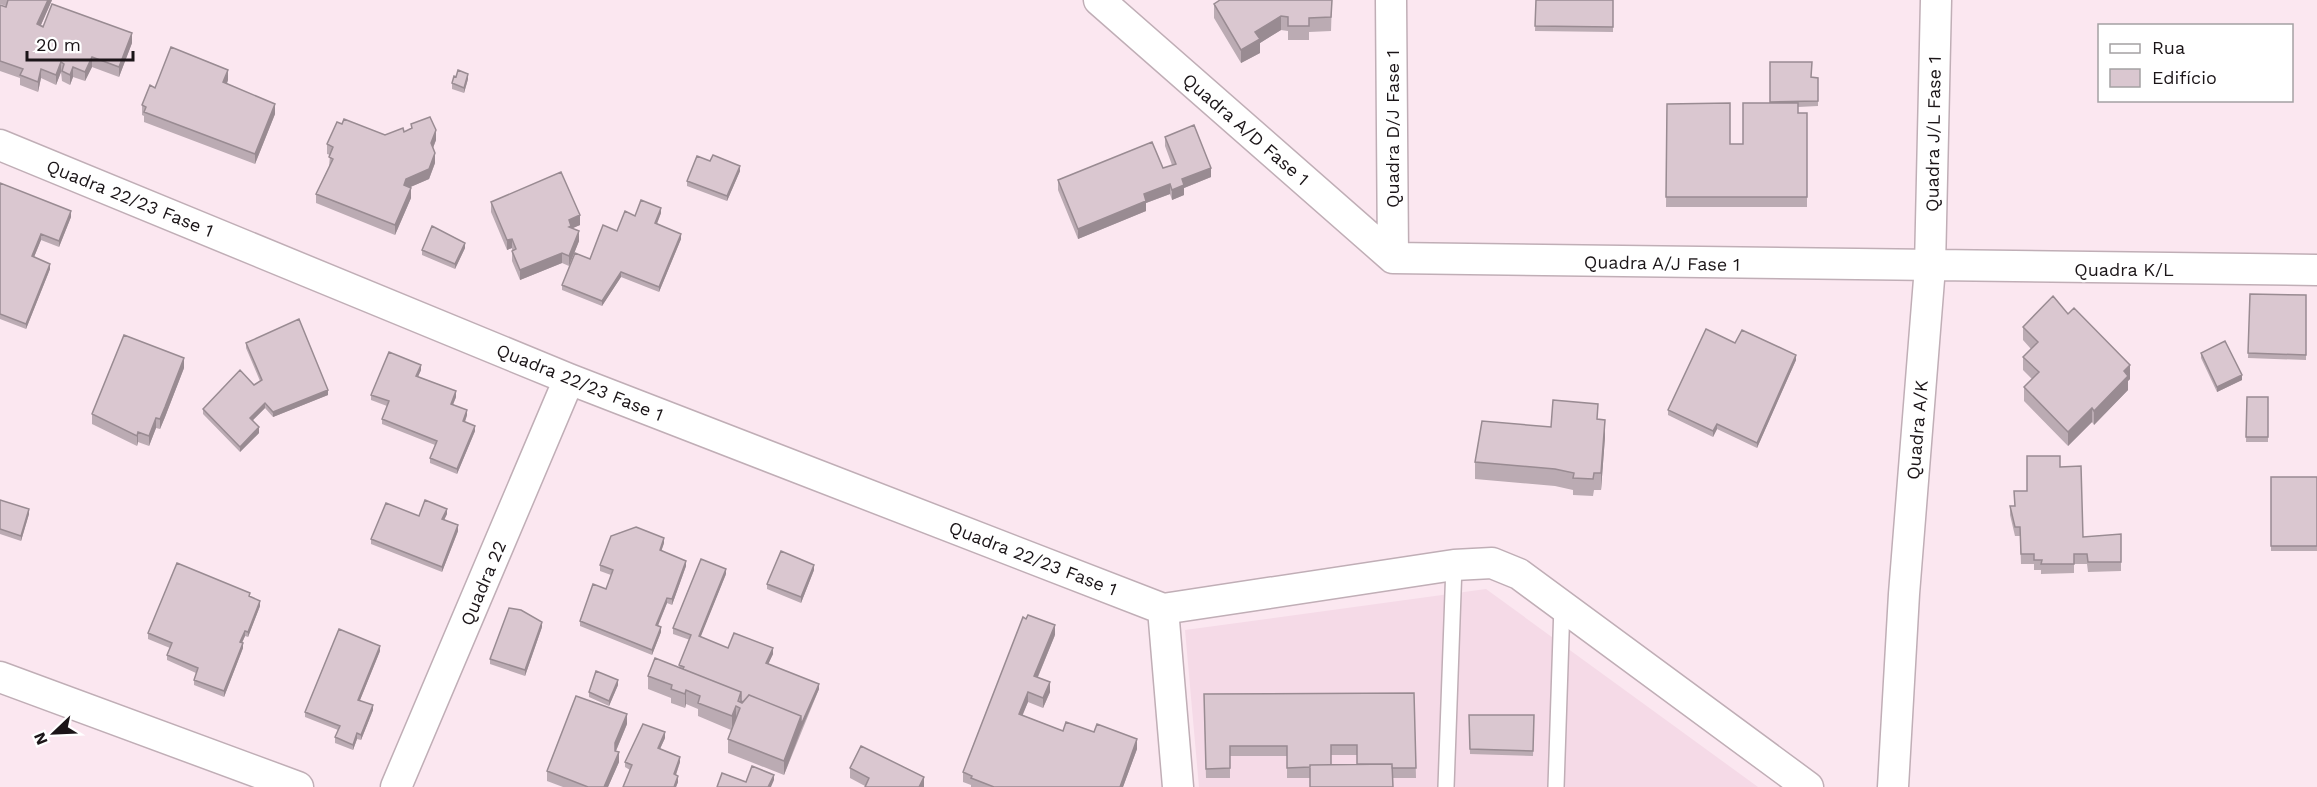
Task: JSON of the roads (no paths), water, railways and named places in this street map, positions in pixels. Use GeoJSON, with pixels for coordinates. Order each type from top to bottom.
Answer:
{"type":"FeatureCollection","features":[{"type":"Feature","properties":{"kind":"street","name":"Quadra A/D Fase 1"},"geometry":{"type":"LineString","coordinates":[[1099,0],[1393,258]]}},
{"type":"Feature","properties":{"kind":"street","name":"Quadra D/J Fase 1"},"geometry":{"type":"LineString","coordinates":[[1391,0],[1393,258]]}},
{"type":"Feature","properties":{"kind":"street","name":"Quadra J/L Fase 1"},"geometry":{"type":"LineString","coordinates":[[1930,267],[1936,0]]}},
{"type":"Feature","properties":{"kind":"street","name":"Quadra 22/23 Fase 1"},"geometry":{"type":"LineString","coordinates":[[0,145],[570,379],[1163,609]]}},
{"type":"Feature","properties":{"kind":"street","name":"Quadra A/J Fase 1"},"geometry":{"type":"LineString","coordinates":[[1393,258],[1930,267]]}},
{"type":"Feature","properties":{"kind":"street","name":"Quadra K/L"},"geometry":{"type":"LineString","coordinates":[[1930,267],[2317,270]]}},
{"type":"Feature","properties":{"kind":"street","name":"Quadra A/K"},"geometry":{"type":"LineString","coordinates":[[1893,787],[1904,594],[1930,267]]}},
{"type":"Feature","properties":{"kind":"street","name":"Quadra 22"},"geometry":{"type":"LineString","coordinates":[[396,787],[570,379]]}},
{"type":"Feature","properties":{"kind":"street"},"geometry":{"type":"LineString","coordinates":[[1178,787],[1163,609],[1454,565],[1492,563],[1518,574],[1562,605],[1808,787]]}},
{"type":"Feature","properties":{"kind":"street"},"geometry":{"type":"LineString","coordinates":[[0,677],[298,787]]}},
{"type":"Feature","properties":{"kind":"lane"},"geometry":{"type":"LineString","coordinates":[[1446,787],[1454,565]]}},
{"type":"Feature","properties":{"kind":"lane"},"geometry":{"type":"LineString","coordinates":[[1556,787],[1562,605]]}}]}
